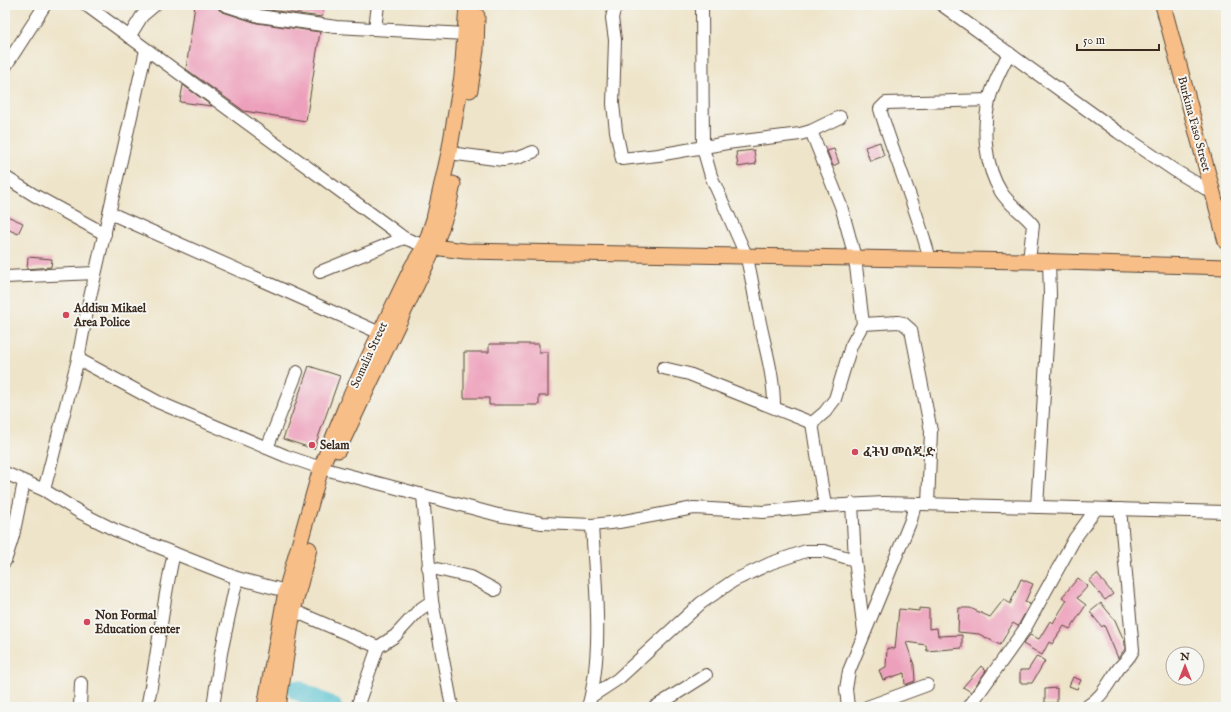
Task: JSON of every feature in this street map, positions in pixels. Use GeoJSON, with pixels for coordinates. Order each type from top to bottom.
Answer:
{"type":"FeatureCollection","features":[{"type":"Feature","properties":{"kind":"main road","name":"Somalia Street"},"geometry":{"type":"LineString","coordinates":[[265,707],[288,609],[286,591],[346,406],[412,267],[429,247],[439,199],[454,154],[466,34],[467,5]]}},
{"type":"Feature","properties":{"kind":"main road"},"geometry":{"type":"LineString","coordinates":[[454,154],[476,50],[477,5]]}},
{"type":"Feature","properties":{"kind":"main road","name":"Burkina Faso Street"},"geometry":{"type":"LineString","coordinates":[[1163,5],[1226,242]]}},
{"type":"Feature","properties":{"kind":"main road"},"geometry":{"type":"LineString","coordinates":[[278,707],[288,609],[325,469],[429,247],[465,251],[746,255],[930,260],[1029,260],[1226,267]]}},
{"type":"Feature","properties":{"kind":"street"},"geometry":{"type":"LineString","coordinates":[[5,67],[45,5]]}},
{"type":"Feature","properties":{"kind":"street"},"geometry":{"type":"LineString","coordinates":[[86,5],[404,238],[429,247]]}},
{"type":"Feature","properties":{"kind":"street"},"geometry":{"type":"LineString","coordinates":[[129,37],[142,16],[155,5]]}},
{"type":"Feature","properties":{"kind":"street"},"geometry":{"type":"LineString","coordinates":[[225,5],[254,9],[321,25],[466,34]]}},
{"type":"Feature","properties":{"kind":"street"},"geometry":{"type":"LineString","coordinates":[[374,28],[378,5]]}},
{"type":"Feature","properties":{"kind":"street"},"geometry":{"type":"LineString","coordinates":[[618,5],[614,10],[612,18],[615,40],[613,104],[621,158],[626,160],[811,131],[840,117]]}},
{"type":"Feature","properties":{"kind":"street"},"geometry":{"type":"LineString","coordinates":[[702,5],[703,148],[711,176],[746,255],[772,370],[774,406]]}},
{"type":"Feature","properties":{"kind":"street"},"geometry":{"type":"LineString","coordinates":[[942,5],[1041,78],[1118,132],[1174,170],[1213,193]]}},
{"type":"Feature","properties":{"kind":"street"},"geometry":{"type":"LineString","coordinates":[[44,490],[78,359],[95,273],[110,213],[146,50]]}},
{"type":"Feature","properties":{"kind":"street"},"geometry":{"type":"LineString","coordinates":[[1009,53],[989,100],[986,132],[987,155],[1001,192],[1008,201],[1034,225],[1029,260]]}},
{"type":"Feature","properties":{"kind":"street"},"geometry":{"type":"LineString","coordinates":[[930,260],[908,187],[891,146],[880,109],[886,103],[989,100]]}},
{"type":"Feature","properties":{"kind":"street"},"geometry":{"type":"LineString","coordinates":[[811,131],[841,206],[855,258],[863,324],[851,346],[835,399],[826,412],[812,423]]}},
{"type":"Feature","properties":{"kind":"street"},"geometry":{"type":"LineString","coordinates":[[454,154],[509,159],[533,152]]}},
{"type":"Feature","properties":{"kind":"street"},"geometry":{"type":"LineString","coordinates":[[5,177],[34,195],[105,234]]}},
{"type":"Feature","properties":{"kind":"street"},"geometry":{"type":"LineString","coordinates":[[110,213],[380,333]]}},
{"type":"Feature","properties":{"kind":"street"},"geometry":{"type":"LineString","coordinates":[[320,272],[404,238]]}},
{"type":"Feature","properties":{"kind":"street"},"geometry":{"type":"LineString","coordinates":[[1037,508],[1050,295],[1049,261]]}},
{"type":"Feature","properties":{"kind":"street"},"geometry":{"type":"LineString","coordinates":[[5,277],[95,273]]}},
{"type":"Feature","properties":{"kind":"street"},"geometry":{"type":"LineString","coordinates":[[863,324],[898,322],[903,323],[911,330],[931,430],[928,504]]}},
{"type":"Feature","properties":{"kind":"street"},"geometry":{"type":"LineString","coordinates":[[78,359],[158,402],[267,448],[325,469],[423,496],[527,521],[556,525],[592,525],[619,522],[689,508],[758,512],[852,504],[928,504],[1226,512]]}},
{"type":"Feature","properties":{"kind":"street"},"geometry":{"type":"LineString","coordinates":[[663,368],[690,374],[774,406],[812,423]]}},
{"type":"Feature","properties":{"kind":"street"},"geometry":{"type":"LineString","coordinates":[[267,448],[297,372]]}},
{"type":"Feature","properties":{"kind":"street"},"geometry":{"type":"LineString","coordinates":[[812,423],[825,506]]}},
{"type":"Feature","properties":{"kind":"street"},"geometry":{"type":"LineString","coordinates":[[5,474],[44,490],[81,513],[115,530],[237,578],[286,591]]}},
{"type":"Feature","properties":{"kind":"street"},"geometry":{"type":"LineString","coordinates":[[5,561],[13,536],[24,482]]}},
{"type":"Feature","properties":{"kind":"street"},"geometry":{"type":"LineString","coordinates":[[423,496],[432,601],[452,707]]}},
{"type":"Feature","properties":{"kind":"street"},"geometry":{"type":"LineString","coordinates":[[852,504],[854,560],[864,632]]}},
{"type":"Feature","properties":{"kind":"street"},"geometry":{"type":"LineString","coordinates":[[848,707],[847,682],[864,632],[896,557],[915,504]]}},
{"type":"Feature","properties":{"kind":"street"},"geometry":{"type":"LineString","coordinates":[[970,707],[1034,613],[1075,538],[1096,509]]}},
{"type":"Feature","properties":{"kind":"street"},"geometry":{"type":"LineString","coordinates":[[1086,707],[1103,694],[1133,650],[1120,510]]}},
{"type":"Feature","properties":{"kind":"street"},"geometry":{"type":"LineString","coordinates":[[590,701],[597,618],[592,525]]}},
{"type":"Feature","properties":{"kind":"street"},"geometry":{"type":"LineString","coordinates":[[590,701],[618,679],[716,591],[771,563],[806,551],[824,551],[854,560]]}},
{"type":"Feature","properties":{"kind":"street"},"geometry":{"type":"LineString","coordinates":[[147,707],[154,672],[166,589],[174,553]]}},
{"type":"Feature","properties":{"kind":"street"},"geometry":{"type":"LineString","coordinates":[[428,567],[471,577],[495,590]]}},
{"type":"Feature","properties":{"kind":"street"},"geometry":{"type":"LineString","coordinates":[[213,707],[221,653],[237,578]]}},
{"type":"Feature","properties":{"kind":"street"},"geometry":{"type":"LineString","coordinates":[[357,707],[378,647],[395,636],[419,610],[432,601]]}},
{"type":"Feature","properties":{"kind":"street"},"geometry":{"type":"LineString","coordinates":[[288,609],[378,647]]}},
{"type":"Feature","properties":{"kind":"street"},"geometry":{"type":"LineString","coordinates":[[655,707],[706,676]]}},
{"type":"Feature","properties":{"kind":"street"},"geometry":{"type":"LineString","coordinates":[[80,707],[81,683]]}},
{"type":"Feature","properties":{"kind":"street"},"geometry":{"type":"LineString","coordinates":[[867,707],[927,685]]}},
{"type":"Feature","properties":{"kind":"building"},"geometry":{"type":"Polygon","coordinates":[[[195,5],[218,5],[219,10],[223,12],[257,23],[320,32],[306,121],[244,111],[186,69],[195,5]]]}},
{"type":"Feature","properties":{"kind":"building"},"geometry":{"type":"Polygon","coordinates":[[[249,5],[324,5],[322,17],[261,9],[249,5]]]}},
{"type":"Feature","properties":{"kind":"building"},"geometry":{"type":"Polygon","coordinates":[[[183,85],[212,106],[180,102],[183,85]]]}},
{"type":"Feature","properties":{"kind":"building"},"geometry":{"type":"Polygon","coordinates":[[[880,142],[884,156],[870,161],[865,147],[880,142]]]}},
{"type":"Feature","properties":{"kind":"building"},"geometry":{"type":"Polygon","coordinates":[[[834,149],[839,163],[833,166],[827,151],[834,149]]]}},
{"type":"Feature","properties":{"kind":"building"},"geometry":{"type":"Polygon","coordinates":[[[754,150],[756,164],[738,167],[736,152],[754,150]]]}},
{"type":"Feature","properties":{"kind":"building"},"geometry":{"type":"Polygon","coordinates":[[[5,215],[23,223],[18,234],[5,228],[5,215]]]}},
{"type":"Feature","properties":{"kind":"building"},"geometry":{"type":"Polygon","coordinates":[[[28,257],[52,259],[51,267],[27,269],[28,257]]]}},
{"type":"Feature","properties":{"kind":"building"},"geometry":{"type":"Polygon","coordinates":[[[489,344],[539,344],[539,352],[548,352],[548,396],[539,396],[539,405],[489,405],[489,398],[464,398],[464,352],[489,352],[489,344]]]}},
{"type":"Feature","properties":{"kind":"building"},"geometry":{"type":"Polygon","coordinates":[[[309,366],[340,376],[314,449],[283,439],[309,366]]]}},
{"type":"Feature","properties":{"kind":"building"},"geometry":{"type":"Polygon","coordinates":[[[1097,574],[1113,594],[1105,600],[1089,581],[1097,574]]]}},
{"type":"Feature","properties":{"kind":"building"},"geometry":{"type":"Polygon","coordinates":[[[1078,578],[1088,586],[1077,598],[1086,605],[1070,629],[1064,626],[1052,644],[1049,642],[1042,655],[1023,644],[1030,635],[1039,639],[1050,621],[1053,623],[1067,600],[1062,597],[1078,578]]]}},
{"type":"Feature","properties":{"kind":"building"},"geometry":{"type":"Polygon","coordinates":[[[1021,579],[1033,584],[1025,602],[1030,604],[1018,626],[1013,623],[1000,645],[979,634],[958,632],[959,608],[970,608],[990,617],[1004,599],[1010,604],[1021,579]]]}},
{"type":"Feature","properties":{"kind":"building"},"geometry":{"type":"Polygon","coordinates":[[[1101,603],[1115,620],[1125,643],[1125,649],[1118,658],[1104,625],[1102,627],[1090,612],[1101,603]]]}},
{"type":"Feature","properties":{"kind":"building"},"geometry":{"type":"Polygon","coordinates":[[[919,608],[929,609],[929,629],[937,628],[938,636],[962,635],[962,648],[927,651],[926,645],[906,642],[914,665],[915,681],[905,685],[904,673],[883,680],[879,670],[886,667],[887,648],[895,649],[899,609],[919,611],[919,608]]]}},
{"type":"Feature","properties":{"kind":"building"},"geometry":{"type":"Polygon","coordinates":[[[1037,656],[1045,661],[1032,683],[1020,683],[1020,670],[1028,670],[1037,656]]]}},
{"type":"Feature","properties":{"kind":"building"},"geometry":{"type":"Polygon","coordinates":[[[981,666],[986,671],[971,692],[963,687],[981,666]]]}},
{"type":"Feature","properties":{"kind":"building"},"geometry":{"type":"Polygon","coordinates":[[[1073,677],[1081,680],[1077,689],[1069,686],[1073,677]]]}},
{"type":"Feature","properties":{"kind":"building"},"geometry":{"type":"Polygon","coordinates":[[[1057,688],[1057,703],[1045,703],[1045,689],[1057,688]]]}},
{"type":"Feature","properties":{"kind":"waterway"},"geometry":{"type":"LineString","coordinates":[[297,690],[332,707]]}},
{"type":"Feature","properties":{"kind":"place","name":"Addisu Mikael Area Police"},"geometry":{"type":"Point","coordinates":[66,315]}},
{"type":"Feature","properties":{"kind":"place","name":"Selam"},"geometry":{"type":"Point","coordinates":[312,445]}},
{"type":"Feature","properties":{"kind":"place","name":"ፈትህ መስጂድ"},"geometry":{"type":"Point","coordinates":[855,452]}},
{"type":"Feature","properties":{"kind":"place","name":"Non Formal Education center"},"geometry":{"type":"Point","coordinates":[87,622]}}]}
